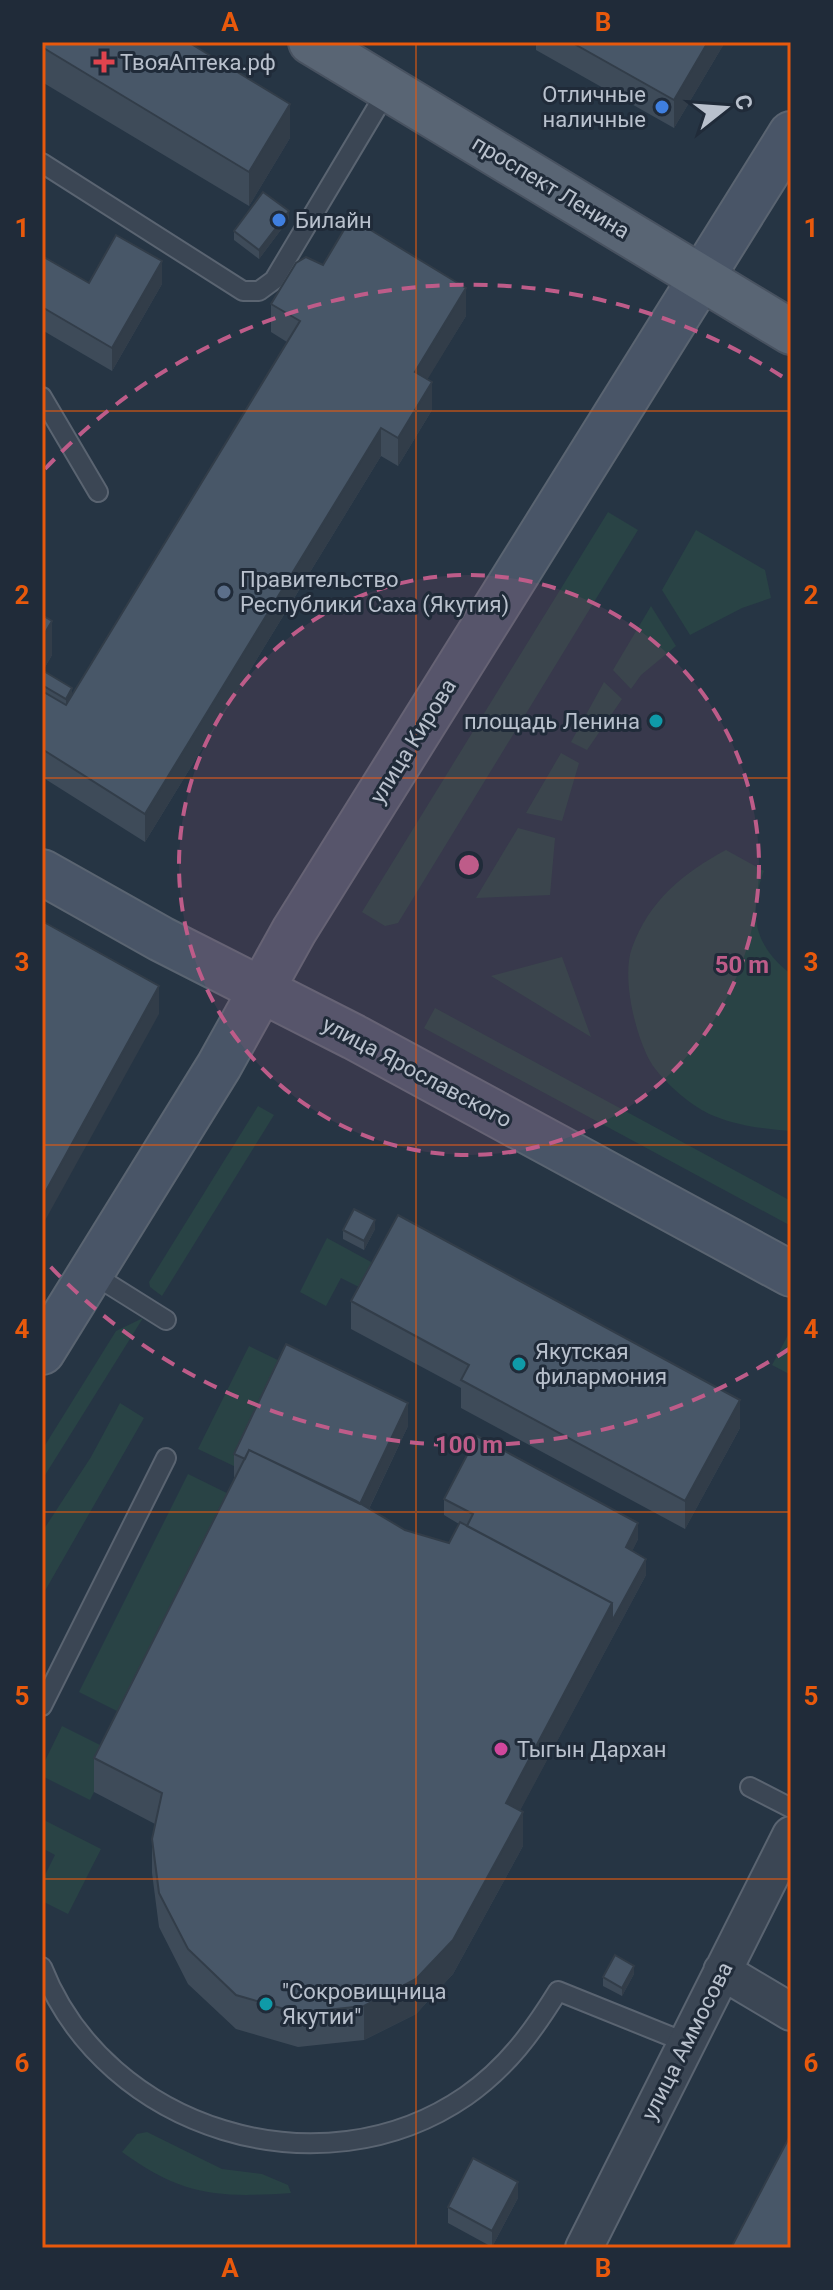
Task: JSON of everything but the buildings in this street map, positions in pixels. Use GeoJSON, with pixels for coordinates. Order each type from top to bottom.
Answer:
{"type":"FeatureCollection","features":[{"type":"Feature","properties":{"kind":"main road","name":"проспект Ленина"},"geometry":{"type":"LineString","coordinates":[[311,42],[791,332]]}},
{"type":"Feature","properties":{"kind":"street","name":"улица Кирова"},"geometry":{"type":"LineString","coordinates":[[42,1352],[294,931],[791,134]]}},
{"type":"Feature","properties":{"kind":"street","name":"улица Ярославского"},"geometry":{"type":"LineString","coordinates":[[42,872],[791,1274]]}},
{"type":"Feature","properties":{"kind":"street","name":"улица Аммосова"},"geometry":{"type":"LineString","coordinates":[[584,2248],[791,1835]]}},
{"type":"Feature","properties":{"kind":"street"},"geometry":{"type":"LineString","coordinates":[[722,1971],[791,2012]]}},
{"type":"Feature","properties":{"kind":"lane"},"geometry":{"type":"LineString","coordinates":[[42,163],[243,291],[259,291],[274,280],[388,89]]}},
{"type":"Feature","properties":{"kind":"lane"},"geometry":{"type":"LineString","coordinates":[[42,397],[98,492]]}},
{"type":"Feature","properties":{"kind":"lane"},"geometry":{"type":"LineString","coordinates":[[91,1273],[166,1320]]}},
{"type":"Feature","properties":{"kind":"lane"},"geometry":{"type":"LineString","coordinates":[[42,1706],[166,1458]]}},
{"type":"Feature","properties":{"kind":"lane"},"geometry":{"type":"LineString","coordinates":[[750,1787],[791,1808]]}},
{"type":"Feature","properties":{"kind":"lane"},"geometry":{"type":"LineString","coordinates":[[42,1967],[61,2005],[83,2037],[138,2089],[205,2126],[280,2143],[357,2140],[431,2116],[496,2074],[523,2046],[558,1991],[687,2043]]}},
{"type":"Feature","properties":{"kind":"green space"},"geometry":{"type":"Polygon","coordinates":[[[608,512],[638,530],[398,923],[385,926],[362,912],[608,512]]]}},
{"type":"Feature","properties":{"kind":"green space"},"geometry":{"type":"Polygon","coordinates":[[[696,530],[765,570],[771,598],[742,608],[690,635],[662,590],[696,530]]]}},
{"type":"Feature","properties":{"kind":"green space"},"geometry":{"type":"Polygon","coordinates":[[[651,606],[676,646],[641,675],[631,689],[613,670],[651,606]]]}},
{"type":"Feature","properties":{"kind":"green space"},"geometry":{"type":"Polygon","coordinates":[[[604,682],[622,699],[587,750],[571,742],[604,682]]]}},
{"type":"Feature","properties":{"kind":"green space"},"geometry":{"type":"Polygon","coordinates":[[[561,753],[579,763],[562,821],[526,813],[561,753]]]}},
{"type":"Feature","properties":{"kind":"green space"},"geometry":{"type":"Polygon","coordinates":[[[518,828],[555,838],[550,895],[476,898],[518,828]]]}},
{"type":"Feature","properties":{"kind":"green space"},"geometry":{"type":"Polygon","coordinates":[[[726,850],[764,871],[756,901],[758,928],[769,952],[791,974],[791,1131],[733,1122],[714,1116],[689,1101],[653,1066],[641,1041],[632,1008],[629,960],[639,931],[669,890],[696,868],[726,850]]]}},
{"type":"Feature","properties":{"kind":"green space"},"geometry":{"type":"Polygon","coordinates":[[[562,957],[591,1037],[491,976],[562,957]]]}},
{"type":"Feature","properties":{"kind":"green space"},"geometry":{"type":"Polygon","coordinates":[[[435,1008],[791,1201],[791,1226],[424,1028],[435,1008]]]}},
{"type":"Feature","properties":{"kind":"green space"},"geometry":{"type":"Polygon","coordinates":[[[258,1106],[274,1115],[162,1296],[150,1287],[149,1282],[258,1106]]]}},
{"type":"Feature","properties":{"kind":"green space"},"geometry":{"type":"Polygon","coordinates":[[[327,1238],[384,1269],[371,1293],[341,1278],[326,1306],[300,1292],[327,1238]]]}},
{"type":"Feature","properties":{"kind":"green space"},"geometry":{"type":"Polygon","coordinates":[[[143,1318],[42,1480],[42,1450],[116,1331],[143,1318]]]}},
{"type":"Feature","properties":{"kind":"green space"},"geometry":{"type":"Polygon","coordinates":[[[788,1335],[791,1337],[791,1375],[772,1365],[788,1335]]]}},
{"type":"Feature","properties":{"kind":"green space"},"geometry":{"type":"Polygon","coordinates":[[[249,1346],[288,1365],[238,1468],[198,1449],[249,1346]]]}},
{"type":"Feature","properties":{"kind":"green space"},"geometry":{"type":"Polygon","coordinates":[[[120,1403],[144,1418],[42,1596],[42,1532],[91,1457],[120,1403]]]}},
{"type":"Feature","properties":{"kind":"green space"},"geometry":{"type":"Polygon","coordinates":[[[188,1474],[241,1500],[131,1718],[79,1692],[188,1474]]]}},
{"type":"Feature","properties":{"kind":"green space"},"geometry":{"type":"Polygon","coordinates":[[[62,1726],[114,1752],[90,1800],[42,1776],[42,1767],[62,1726]]]}},
{"type":"Feature","properties":{"kind":"green space"},"geometry":{"type":"Polygon","coordinates":[[[42,1819],[101,1849],[68,1914],[42,1901],[42,1881],[55,1855],[42,1848],[42,1819]]]}},
{"type":"Feature","properties":{"kind":"green space"},"geometry":{"type":"Polygon","coordinates":[[[147,2132],[222,2169],[262,2174],[288,2185],[291,2193],[222,2194],[183,2186],[164,2178],[122,2152],[137,2134],[147,2132]]]}},
{"type":"Feature","properties":{"kind":"place","name":"ТвояАптека.рф"},"geometry":{"type":"Point","coordinates":[104,62]}},
{"type":"Feature","properties":{"kind":"place","name":"Отличные наличные"},"geometry":{"type":"Point","coordinates":[662,107]}},
{"type":"Feature","properties":{"kind":"place","name":"Билайн"},"geometry":{"type":"Point","coordinates":[279,220]}},
{"type":"Feature","properties":{"kind":"place","name":"Правительство Республики Саха (Якутия)"},"geometry":{"type":"Point","coordinates":[224,592]}},
{"type":"Feature","properties":{"kind":"place","name":"площадь Ленина"},"geometry":{"type":"Point","coordinates":[656,721]}},
{"type":"Feature","properties":{"kind":"place","name":"Якутская филармония"},"geometry":{"type":"Point","coordinates":[519,1364]}},
{"type":"Feature","properties":{"kind":"place","name":"Тыгын Дархан"},"geometry":{"type":"Point","coordinates":[501,1749]}},
{"type":"Feature","properties":{"kind":"place","name":"\"Сокровищница Якутии\""},"geometry":{"type":"Point","coordinates":[266,2004]}}]}
